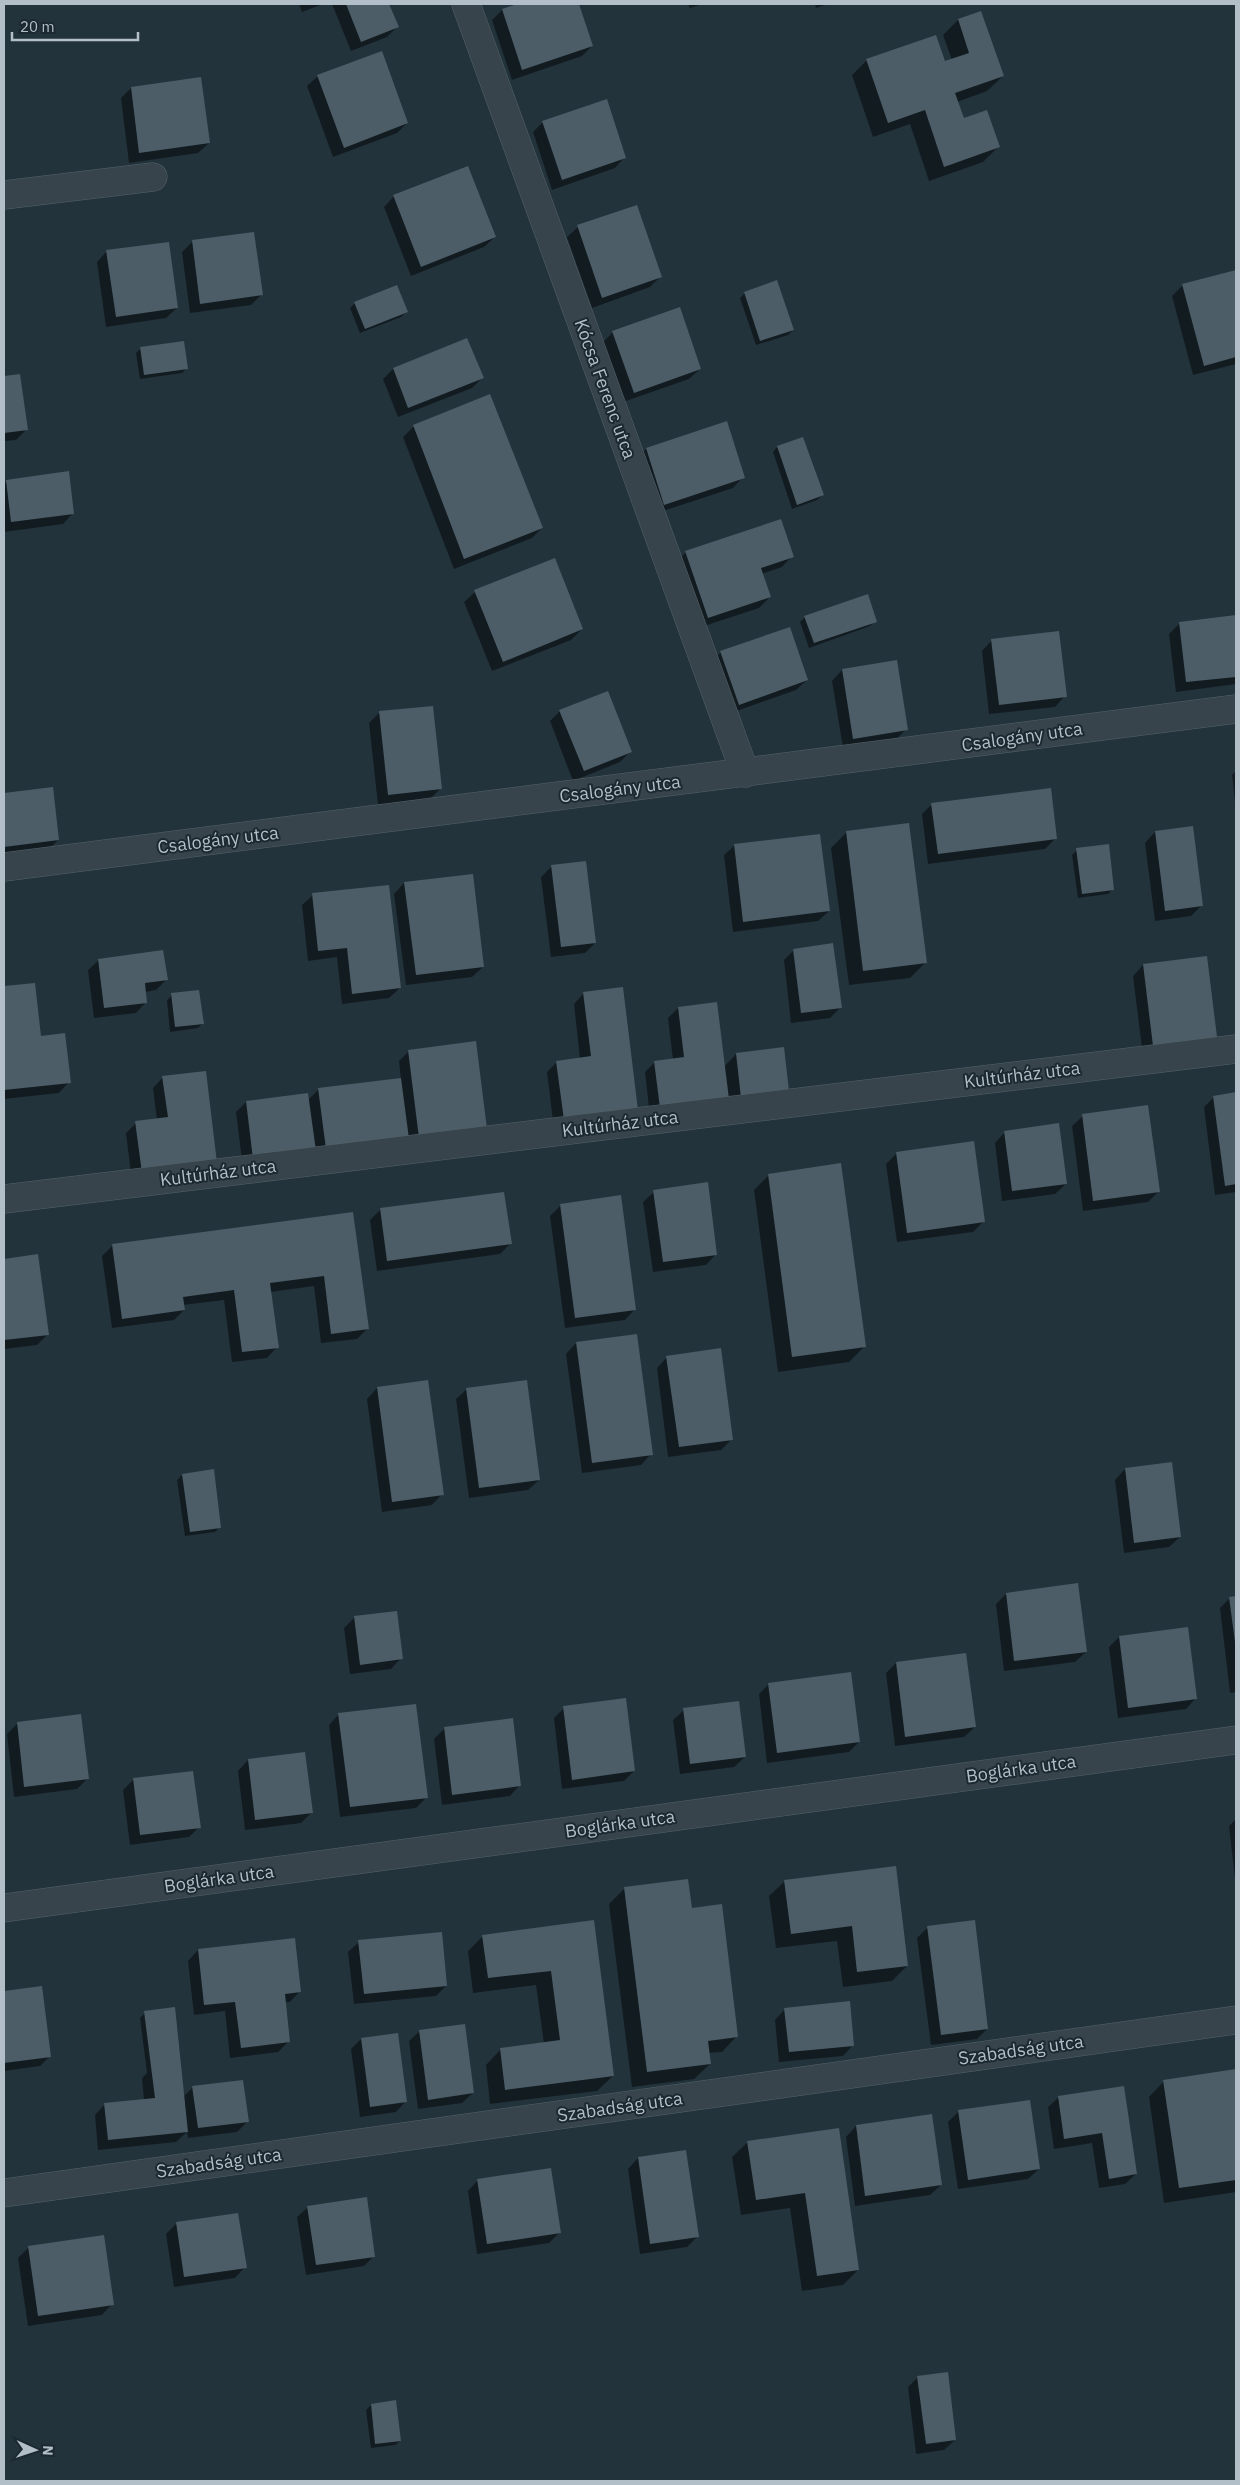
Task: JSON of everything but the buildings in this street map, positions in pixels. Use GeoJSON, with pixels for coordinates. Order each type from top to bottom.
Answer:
{"type":"FeatureCollection","features":[{"type":"Feature","properties":{"kind":"street","name":"Kócsa Ferenc utca"},"geometry":{"type":"LineString","coordinates":[[466,4],[745,774]]}},
{"type":"Feature","properties":{"kind":"street"},"geometry":{"type":"LineString","coordinates":[[4,195],[152,177]]}},
{"type":"Feature","properties":{"kind":"street","name":"Csalogány utca"},"geometry":{"type":"LineString","coordinates":[[4,867],[745,774],[1236,708]]}},
{"type":"Feature","properties":{"kind":"street","name":"Kultúrház utca"},"geometry":{"type":"LineString","coordinates":[[4,1199],[1236,1049]]}},
{"type":"Feature","properties":{"kind":"street","name":"Boglárka utca"},"geometry":{"type":"LineString","coordinates":[[4,1908],[1236,1740]]}},
{"type":"Feature","properties":{"kind":"street","name":"Szabadság utca"},"geometry":{"type":"LineString","coordinates":[[4,2193],[1236,2020]]}}]}
